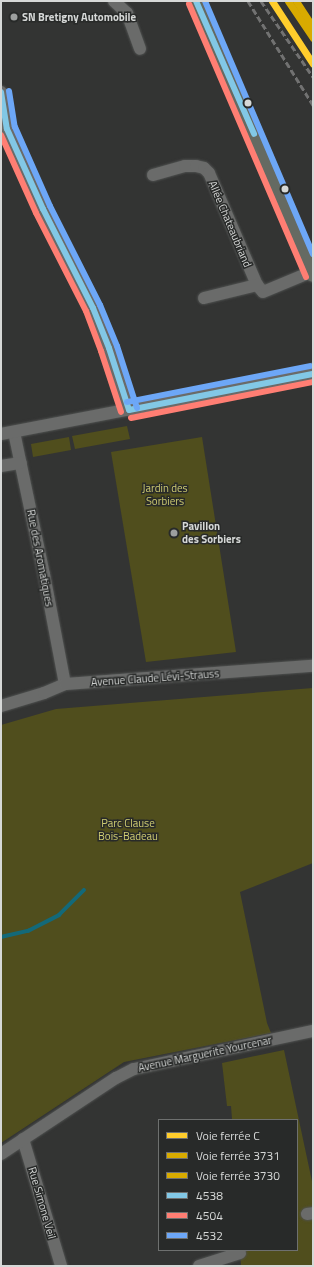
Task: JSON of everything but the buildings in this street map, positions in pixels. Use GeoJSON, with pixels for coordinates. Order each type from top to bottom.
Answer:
{"type":"FeatureCollection","features":[{"type":"Feature","properties":{"kind":"main road"},"geometry":{"type":"LineString","coordinates":[[196,1],[282,197],[312,273]]}},
{"type":"Feature","properties":{"kind":"street"},"geometry":{"type":"LineString","coordinates":[[114,1],[127,13],[140,49]]}},
{"type":"Feature","properties":{"kind":"street"},"geometry":{"type":"LineString","coordinates":[[1,92],[4,130],[92,308],[109,348],[130,410]]}},
{"type":"Feature","properties":{"kind":"street","name":"Allée Chateaubriand"},"geometry":{"type":"LineString","coordinates":[[152,175],[185,166],[204,168],[209,173],[257,285]]}},
{"type":"Feature","properties":{"kind":"street"},"geometry":{"type":"LineString","coordinates":[[204,298],[257,285],[260,290],[267,292],[312,273]]}},
{"type":"Feature","properties":{"kind":"street"},"geometry":{"type":"LineString","coordinates":[[1,434],[313,374]]}},
{"type":"Feature","properties":{"kind":"street","name":"Rue des Aromatiques"},"geometry":{"type":"LineString","coordinates":[[14,432],[44,574],[64,684]]}},
{"type":"Feature","properties":{"kind":"street"},"geometry":{"type":"LineString","coordinates":[[1,466],[21,463]]}},
{"type":"Feature","properties":{"kind":"street","name":"Avenue Claude Lévi-Strauss"},"geometry":{"type":"LineString","coordinates":[[1,706],[44,693],[64,684],[313,666]]}},
{"type":"Feature","properties":{"kind":"street","name":"Avenue Marguerite Yourcenar"},"geometry":{"type":"LineString","coordinates":[[1,1154],[116,1078],[134,1069],[313,1031]]}},
{"type":"Feature","properties":{"kind":"street","name":"Rue Simone Veil"},"geometry":{"type":"LineString","coordinates":[[23,1139],[61,1266]]}},
{"type":"Feature","properties":{"kind":"street"},"geometry":{"type":"LineString","coordinates":[[199,1266],[240,1253]]}},
{"type":"Feature","properties":{"kind":"green space"},"geometry":{"type":"Polygon","coordinates":[[[127,426],[130,439],[75,449],[72,436],[127,426]]]}},
{"type":"Feature","properties":{"kind":"green space"},"geometry":{"type":"Polygon","coordinates":[[[69,437],[71,450],[33,457],[31,444],[69,437]]]}},
{"type":"Feature","properties":{"kind":"green space","name":"Jardin des Sorbiers"},"geometry":{"type":"Polygon","coordinates":[[[202,437],[236,652],[146,662],[111,452],[202,437]]]}},
{"type":"Feature","properties":{"kind":"green space","name":"Parc Clause Bois-Badeau"},"geometry":{"type":"Polygon","coordinates":[[[313,688],[313,863],[240,892],[267,1023],[271,1033],[124,1062],[1,1143],[1,725],[56,709],[313,688]]]}},
{"type":"Feature","properties":{"kind":"green space"},"geometry":{"type":"Polygon","coordinates":[[[284,1050],[313,1186],[313,1266],[241,1266],[240,1251],[298,1251],[298,1119],[232,1119],[231,1106],[227,1106],[222,1063],[284,1050]]]}},
{"type":"Feature","properties":{"kind":"waterway"},"geometry":{"type":"LineString","coordinates":[[1,937],[28,931],[59,915],[84,890]]}},
{"type":"Feature","properties":{"kind":"railway"},"geometry":{"type":"LineString","coordinates":[[248,1],[313,105]]}},
{"type":"Feature","properties":{"kind":"railway"},"geometry":{"type":"LineString","coordinates":[[261,1],[313,77]]}},
{"type":"Feature","properties":{"kind":"rail line","name":"C"},"geometry":{"type":"LineString","coordinates":[[272,1],[313,64]]}},
{"type":"Feature","properties":{"kind":"rail line","name":"3730"},"geometry":{"type":"LineString","coordinates":[[288,1],[313,38]]}},
{"type":"Feature","properties":{"kind":"rail line","name":"3731"},"geometry":{"type":"LineString","coordinates":[[296,1],[313,27]]}},
{"type":"Feature","properties":{"kind":"transit line","name":"4538"},"geometry":{"type":"LineString","coordinates":[[196,1],[254,134]]}},
{"type":"Feature","properties":{"kind":"transit line","name":"4532"},"geometry":{"type":"LineString","coordinates":[[205,1],[313,254]]}},
{"type":"Feature","properties":{"kind":"transit line","name":"4504"},"geometry":{"type":"LineString","coordinates":[[189,4],[306,277]]}},
{"type":"Feature","properties":{"kind":"transit line","name":"4532"},"geometry":{"type":"LineString","coordinates":[[9,91],[15,127],[50,206],[100,305],[117,346],[137,408]]}},
{"type":"Feature","properties":{"kind":"transit line","name":"4538"},"geometry":{"type":"LineString","coordinates":[[1,92],[7,129],[43,209],[93,308],[109,348],[129,410]]}},
{"type":"Feature","properties":{"kind":"transit line","name":"4504"},"geometry":{"type":"LineString","coordinates":[[1,135],[36,213],[86,311],[121,412]]}},
{"type":"Feature","properties":{"kind":"transit line","name":"4532"},"geometry":{"type":"LineString","coordinates":[[127,402],[311,366]]}},
{"type":"Feature","properties":{"kind":"transit line","name":"4538"},"geometry":{"type":"LineString","coordinates":[[129,410],[313,374]]}},
{"type":"Feature","properties":{"kind":"transit line","name":"4504"},"geometry":{"type":"LineString","coordinates":[[131,418],[313,382]]}},
{"type":"Feature","properties":{"kind":"place","name":"SN Bretigny Automobile"},"geometry":{"type":"Point","coordinates":[14,17]}},
{"type":"Feature","properties":{"kind":"place","name":"Pavillon des Sorbiers"},"geometry":{"type":"Point","coordinates":[174,533]}}]}
